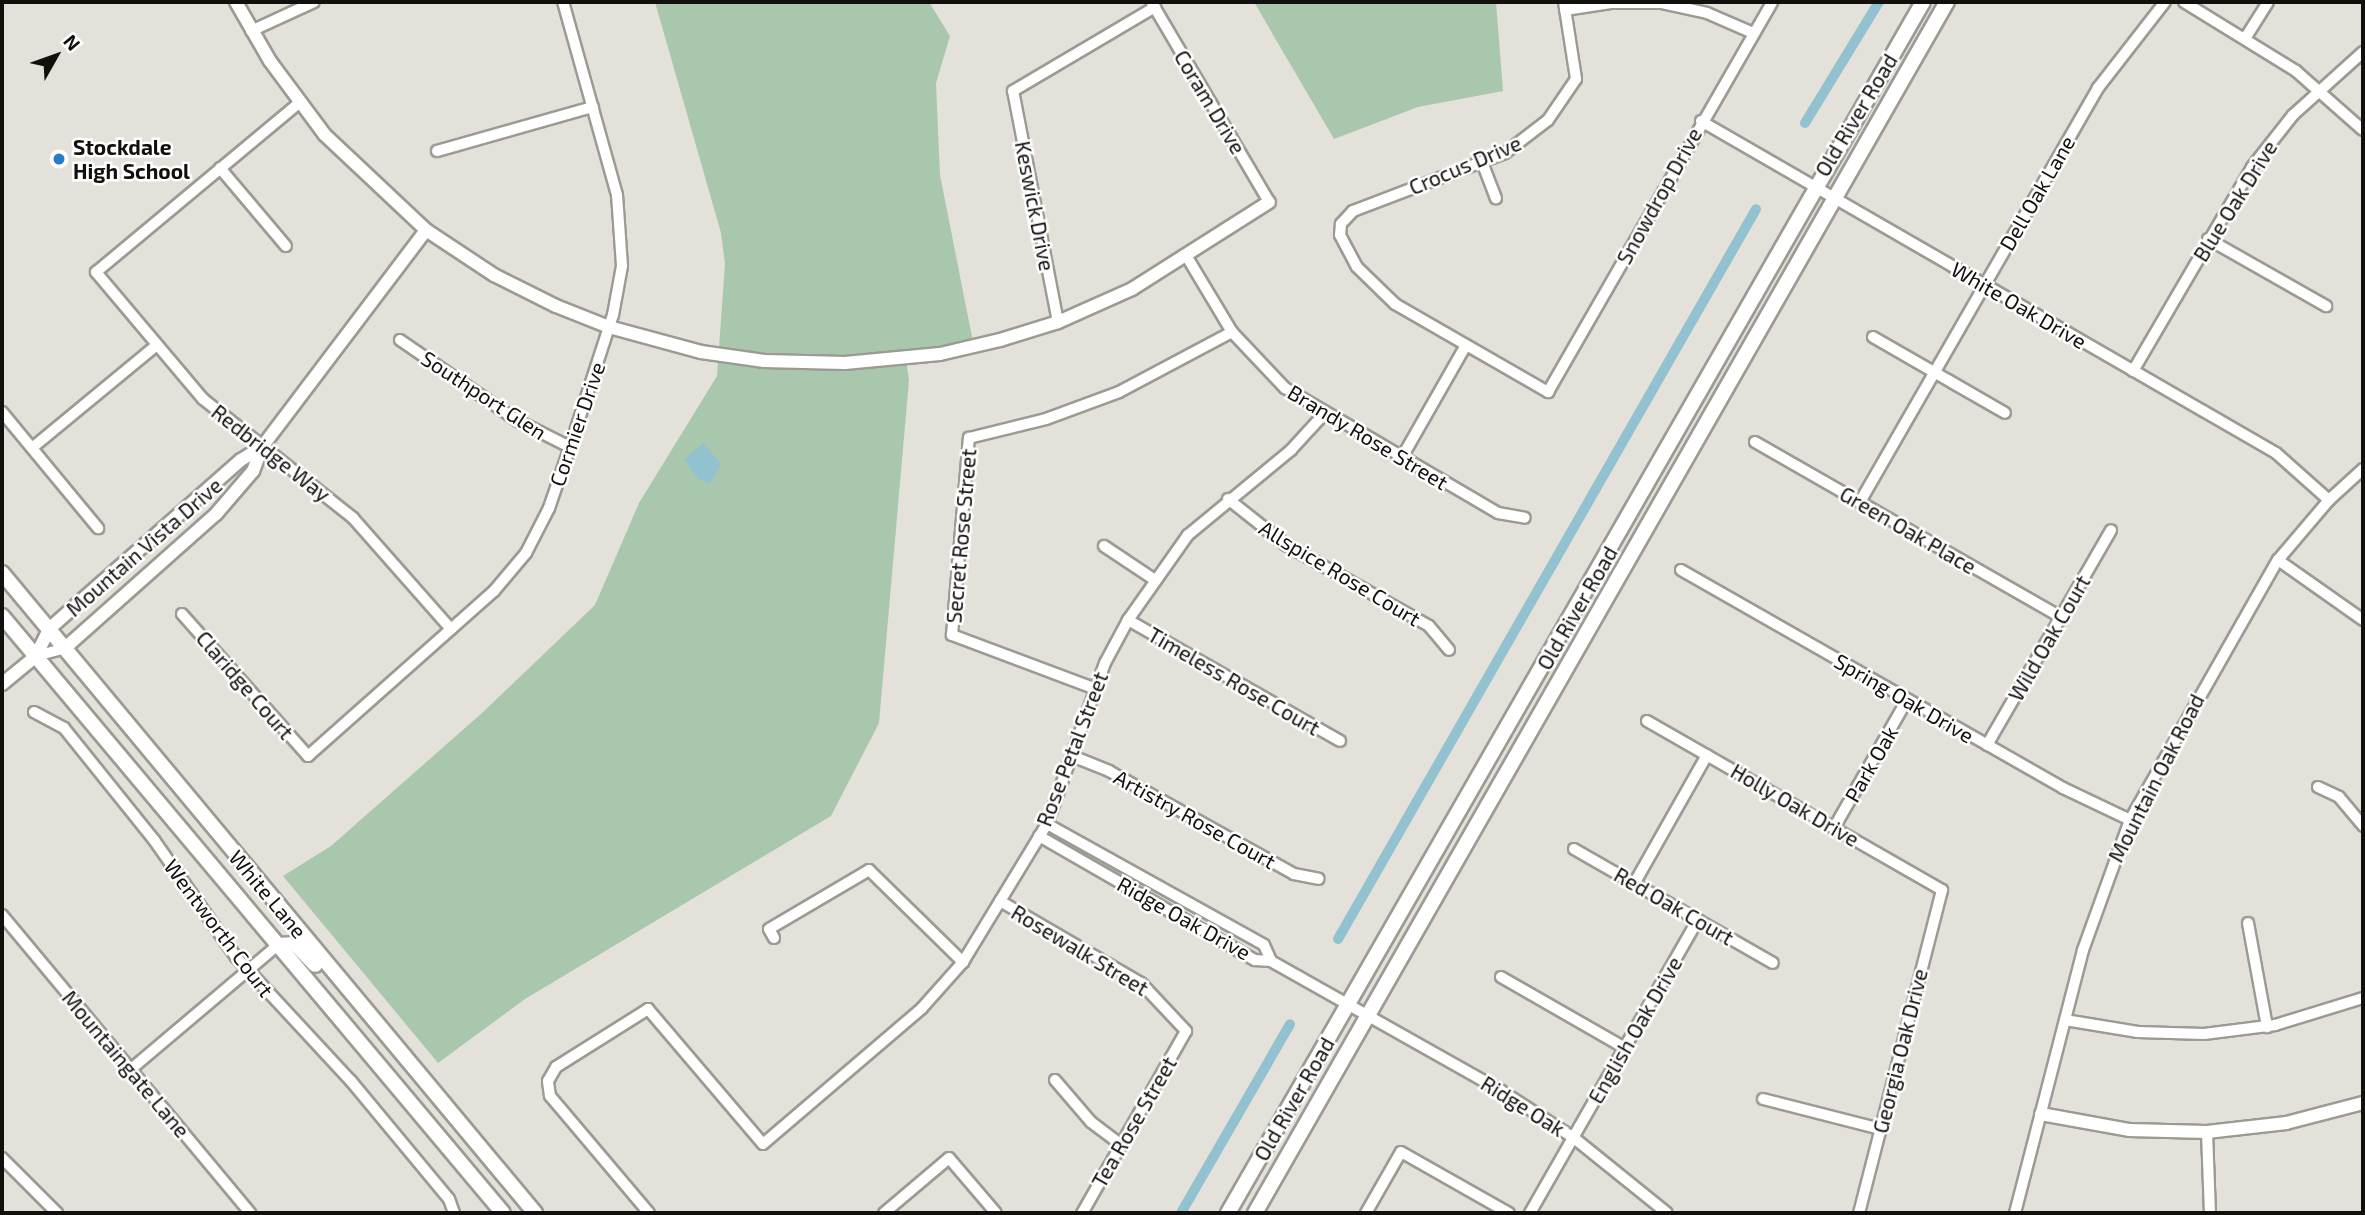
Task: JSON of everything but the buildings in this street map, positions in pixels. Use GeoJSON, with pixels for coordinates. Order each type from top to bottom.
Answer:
{"type":"FeatureCollection","features":[{"type":"Feature","properties":{"kind":"main road","name":"Old River Road"},"geometry":{"type":"LineString","coordinates":[[1228,1213],[1814,186],[1923,2]]}},
{"type":"Feature","properties":{"kind":"main road","name":"Old River Road"},"geometry":{"type":"LineString","coordinates":[[1255,1213],[1833,197],[1947,2]]}},
{"type":"Feature","properties":{"kind":"main road","name":"White Lane"},"geometry":{"type":"LineString","coordinates":[[2,573],[530,1212]]}},
{"type":"Feature","properties":{"kind":"main road","name":"White Lane"},"geometry":{"type":"LineString","coordinates":[[2,615],[503,1213]]}},
{"type":"Feature","properties":{"kind":"main road"},"geometry":{"type":"LineString","coordinates":[[278,945],[295,944],[344,998],[360,1004]]}},
{"type":"Feature","properties":{"kind":"street"},"geometry":{"type":"LineString","coordinates":[[236,2],[251,31],[299,103],[357,169],[426,230],[525,291],[609,327],[718,355],[845,363],[940,354],[1058,322],[1132,289],[1187,257],[1269,202]]}},
{"type":"Feature","properties":{"kind":"street"},"geometry":{"type":"LineString","coordinates":[[251,31],[314,2]]}},
{"type":"Feature","properties":{"kind":"street","name":"Cormier Drive"},"geometry":{"type":"LineString","coordinates":[[308,756],[494,591],[526,553],[549,509],[570,447],[609,327],[622,268],[621,220],[563,2]]}},
{"type":"Feature","properties":{"kind":"street","name":"Snowdrop Drive"},"geometry":{"type":"LineString","coordinates":[[1466,345],[1548,392],[1701,121],[1772,2]]}},
{"type":"Feature","properties":{"kind":"street","name":"Dell Oak Lane"},"geometry":{"type":"LineString","coordinates":[[1860,502],[2098,88],[2165,2]]}},
{"type":"Feature","properties":{"kind":"street"},"geometry":{"type":"LineString","coordinates":[[2184,2],[2246,37],[2319,89],[2363,130]]}},
{"type":"Feature","properties":{"kind":"street"},"geometry":{"type":"LineString","coordinates":[[2246,37],[2267,2]]}},
{"type":"Feature","properties":{"kind":"street"},"geometry":{"type":"LineString","coordinates":[[1565,6],[1662,4],[1707,13],[1753,33]]}},
{"type":"Feature","properties":{"kind":"street","name":"Keswick Drive"},"geometry":{"type":"LineString","coordinates":[[1058,322],[1013,91],[1153,5]]}},
{"type":"Feature","properties":{"kind":"street","name":"Coram Drive"},"geometry":{"type":"LineString","coordinates":[[1153,5],[1269,202]]}},
{"type":"Feature","properties":{"kind":"street","name":"Crocus Drive"},"geometry":{"type":"LineString","coordinates":[[1466,345],[1381,294],[1342,243],[1341,224],[1353,211],[1482,162],[1536,133],[1576,79],[1565,6]]}},
{"type":"Feature","properties":{"kind":"street","name":"Blue Oak Drive"},"geometry":{"type":"LineString","coordinates":[[2133,371],[2252,167],[2319,89],[2363,52]]}},
{"type":"Feature","properties":{"kind":"street"},"geometry":{"type":"LineString","coordinates":[[286,246],[220,168],[299,103]]}},
{"type":"Feature","properties":{"kind":"street"},"geometry":{"type":"LineString","coordinates":[[437,151],[593,107]]}},
{"type":"Feature","properties":{"kind":"street","name":"White Oak Drive"},"geometry":{"type":"LineString","coordinates":[[1701,121],[2276,453],[2329,500]]}},
{"type":"Feature","properties":{"kind":"street"},"geometry":{"type":"LineString","coordinates":[[1482,162],[1496,198]]}},
{"type":"Feature","properties":{"kind":"street","name":"Redbridge Way"},"geometry":{"type":"LineString","coordinates":[[220,168],[96,272],[203,399],[353,519],[451,629]]}},
{"type":"Feature","properties":{"kind":"street","name":"Mountain Vista Drive"},"geometry":{"type":"LineString","coordinates":[[2,684],[36,656],[65,648],[190,542],[253,471],[262,447],[426,230]]}},
{"type":"Feature","properties":{"kind":"street"},"geometry":{"type":"LineString","coordinates":[[2208,239],[2326,306]]}},
{"type":"Feature","properties":{"kind":"street","name":"Brandy Rose Street"},"geometry":{"type":"LineString","coordinates":[[1187,257],[1232,332],[1285,388],[1323,415],[1498,513],[1525,518]]}},
{"type":"Feature","properties":{"kind":"street","name":"Secret Rose Street"},"geometry":{"type":"LineString","coordinates":[[1096,689],[952,635],[969,438],[1046,419],[1119,392],[1232,332]]}},
{"type":"Feature","properties":{"kind":"street"},"geometry":{"type":"LineString","coordinates":[[1873,337],[2005,412]]}},
{"type":"Feature","properties":{"kind":"street","name":"Southport Glen"},"geometry":{"type":"LineString","coordinates":[[400,340],[518,421],[570,447]]}},
{"type":"Feature","properties":{"kind":"street"},"geometry":{"type":"LineString","coordinates":[[32,448],[156,345]]}},
{"type":"Feature","properties":{"kind":"street"},"geometry":{"type":"LineString","coordinates":[[1401,459],[1466,345]]}},
{"type":"Feature","properties":{"kind":"street"},"geometry":{"type":"LineString","coordinates":[[2,412],[98,528]]}},
{"type":"Feature","properties":{"kind":"street","name":"Rose Petal Street"},"geometry":{"type":"LineString","coordinates":[[649,1213],[554,1102],[548,1081],[556,1067],[648,1009],[763,1144],[922,1008],[963,962],[1047,824],[1096,689],[1128,620],[1188,535],[1228,499],[1291,450],[1323,415]]}},
{"type":"Feature","properties":{"kind":"street","name":"Green Oak Place"},"geometry":{"type":"LineString","coordinates":[[1755,442],[2061,617]]}},
{"type":"Feature","properties":{"kind":"street","name":"Mountain Vista Drive"},"geometry":{"type":"LineString","coordinates":[[36,656],[49,629],[241,460],[262,447]]}},
{"type":"Feature","properties":{"kind":"street","name":"Mountain Oak Road"},"geometry":{"type":"LineString","coordinates":[[2015,1213],[2096,908],[2130,820],[2278,560],[2329,500],[2363,469]]}},
{"type":"Feature","properties":{"kind":"street","name":"Allspice Rose Court"},"geometry":{"type":"LineString","coordinates":[[1228,499],[1266,533],[1429,626],[1449,650]]}},
{"type":"Feature","properties":{"kind":"street","name":"Wild Oak Court"},"geometry":{"type":"LineString","coordinates":[[1987,746],[2111,530]]}},
{"type":"Feature","properties":{"kind":"street"},"geometry":{"type":"LineString","coordinates":[[1104,546],[1155,580]]}},
{"type":"Feature","properties":{"kind":"street"},"geometry":{"type":"LineString","coordinates":[[2278,560],[2363,620]]}},
{"type":"Feature","properties":{"kind":"street","name":"Spring Oak Drive"},"geometry":{"type":"LineString","coordinates":[[1681,570],[1987,746],[2130,820]]}},
{"type":"Feature","properties":{"kind":"street","name":"Claridge Court"},"geometry":{"type":"LineString","coordinates":[[183,614],[308,756]]}},
{"type":"Feature","properties":{"kind":"street","name":"Timeless Rose Court"},"geometry":{"type":"LineString","coordinates":[[1128,620],[1340,741]]}},
{"type":"Feature","properties":{"kind":"street","name":"Park Oak"},"geometry":{"type":"LineString","coordinates":[[1834,828],[1907,699]]}},
{"type":"Feature","properties":{"kind":"street","name":"Wentworth Court"},"geometry":{"type":"LineString","coordinates":[[34,712],[64,728],[154,840],[248,971],[351,1081],[449,1199],[454,1213]]}},
{"type":"Feature","properties":{"kind":"street","name":"Holly Oak Drive"},"geometry":{"type":"LineString","coordinates":[[1647,721],[1942,890]]}},
{"type":"Feature","properties":{"kind":"street"},"geometry":{"type":"LineString","coordinates":[[1634,884],[1707,755]]}},
{"type":"Feature","properties":{"kind":"street","name":"Artistry Rose Court"},"geometry":{"type":"LineString","coordinates":[[1072,756],[1109,771],[1294,874],[1319,879]]}},
{"type":"Feature","properties":{"kind":"street"},"geometry":{"type":"LineString","coordinates":[[2318,787],[2339,797],[2363,827]]}},
{"type":"Feature","properties":{"kind":"street","name":"Ridge Oak Drive"},"geometry":{"type":"LineString","coordinates":[[1047,824],[1264,945],[1271,961]]}},
{"type":"Feature","properties":{"kind":"street","name":"Ridge Oak Drive"},"geometry":{"type":"LineString","coordinates":[[1039,836],[1255,960],[1271,961],[1349,1004],[1366,1018]]}},
{"type":"Feature","properties":{"kind":"street","name":"Red Oak Court"},"geometry":{"type":"LineString","coordinates":[[1574,849],[1773,963]]}},
{"type":"Feature","properties":{"kind":"street"},"geometry":{"type":"LineString","coordinates":[[774,938],[769,929],[869,870],[963,962]]}},
{"type":"Feature","properties":{"kind":"street","name":"Georgia Oak Drive"},"geometry":{"type":"LineString","coordinates":[[1859,1213],[1942,890]]}},
{"type":"Feature","properties":{"kind":"street","name":"Rosewalk Street"},"geometry":{"type":"LineString","coordinates":[[1000,901],[1141,983],[1186,1031]]}},
{"type":"Feature","properties":{"kind":"street","name":"Mountaingate Lane"},"geometry":{"type":"LineString","coordinates":[[2,915],[250,1213]]}},
{"type":"Feature","properties":{"kind":"street","name":"English Oak Drive"},"geometry":{"type":"LineString","coordinates":[[1530,1213],[1698,920]]}},
{"type":"Feature","properties":{"kind":"street"},"geometry":{"type":"LineString","coordinates":[[2248,923],[2267,1027]]}},
{"type":"Feature","properties":{"kind":"street"},"geometry":{"type":"LineString","coordinates":[[130,1070],[278,945]]}},
{"type":"Feature","properties":{"kind":"street"},"geometry":{"type":"LineString","coordinates":[[1501,977],[1625,1048]]}},
{"type":"Feature","properties":{"kind":"street"},"geometry":{"type":"LineString","coordinates":[[2065,1020],[2171,1034],[2267,1027],[2363,998]]}},
{"type":"Feature","properties":{"kind":"street","name":"Ridge Oak"},"geometry":{"type":"LineString","coordinates":[[1366,1018],[1500,1090],[1574,1138],[1667,1213]]}},
{"type":"Feature","properties":{"kind":"street","name":"Tea Rose Street"},"geometry":{"type":"LineString","coordinates":[[1082,1213],[1186,1031]]}},
{"type":"Feature","properties":{"kind":"street"},"geometry":{"type":"LineString","coordinates":[[1055,1080],[1091,1122],[1121,1145]]}},
{"type":"Feature","properties":{"kind":"street"},"geometry":{"type":"LineString","coordinates":[[1763,1099],[1881,1129]]}},
{"type":"Feature","properties":{"kind":"street"},"geometry":{"type":"LineString","coordinates":[[2041,1114],[2129,1130],[2207,1132],[2286,1123],[2363,1103]]}},
{"type":"Feature","properties":{"kind":"street"},"geometry":{"type":"LineString","coordinates":[[2207,1132],[2210,1213]]}},
{"type":"Feature","properties":{"kind":"street"},"geometry":{"type":"LineString","coordinates":[[1366,1213],[1401,1152],[1509,1213]]}},
{"type":"Feature","properties":{"kind":"street"},"geometry":{"type":"LineString","coordinates":[[2,1158],[57,1213]]}},
{"type":"Feature","properties":{"kind":"street"},"geometry":{"type":"LineString","coordinates":[[884,1213],[949,1158],[996,1213]]}},
{"type":"Feature","properties":{"kind":"green space"},"geometry":{"type":"Polygon","coordinates":[[[655,2],[929,2],[950,36],[936,83],[940,175],[974,347],[906,360],[909,380],[879,723],[831,816],[525,999],[438,1063],[283,876],[331,846],[482,713],[595,605],[639,503],[717,376],[725,264],[721,233],[655,2]]]}},
{"type":"Feature","properties":{"kind":"green space"},"geometry":{"type":"Polygon","coordinates":[[[1254,2],[1496,2],[1503,91],[1418,107],[1334,139],[1254,2]]]}},
{"type":"Feature","properties":{"kind":"water"},"geometry":{"type":"Polygon","coordinates":[[[703,443],[721,464],[710,484],[698,479],[684,460],[703,443]]]}},
{"type":"Feature","properties":{"kind":"waterway"},"geometry":{"type":"LineString","coordinates":[[1805,123],[1879,2]]}},
{"type":"Feature","properties":{"kind":"waterway"},"geometry":{"type":"LineString","coordinates":[[1338,939],[1756,209]]}},
{"type":"Feature","properties":{"kind":"waterway"},"geometry":{"type":"LineString","coordinates":[[1181,1213],[1290,1024]]}},
{"type":"Feature","properties":{"kind":"place","name":"Stockdale High School"},"geometry":{"type":"Point","coordinates":[59,159]}}]}
